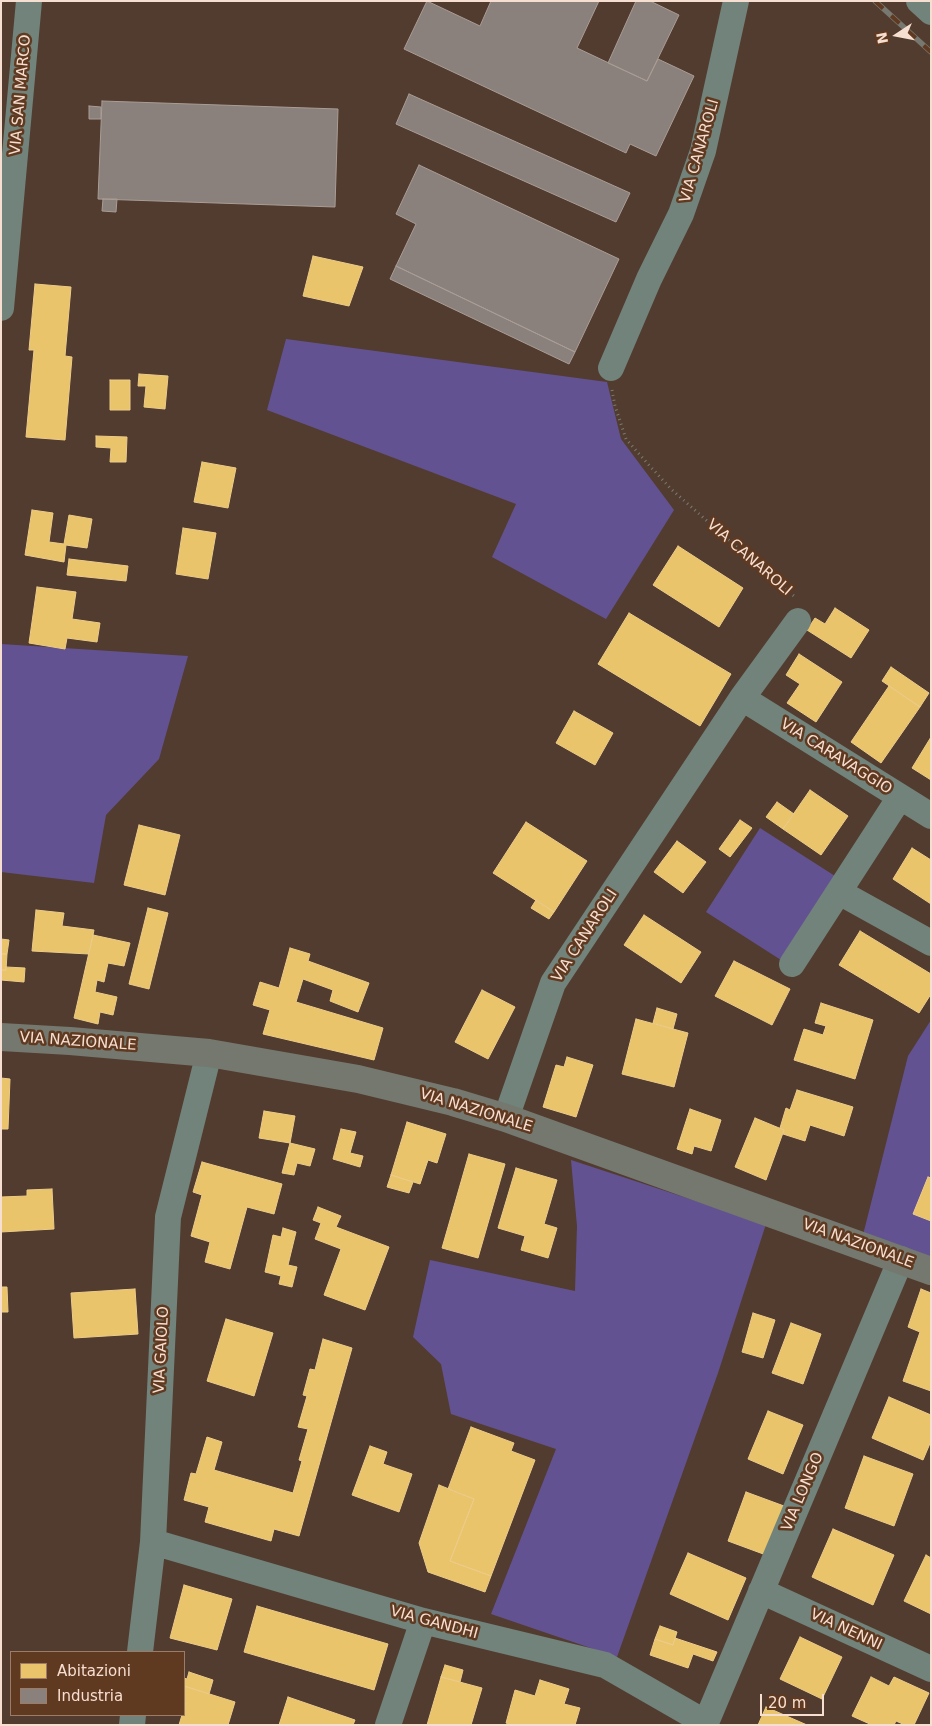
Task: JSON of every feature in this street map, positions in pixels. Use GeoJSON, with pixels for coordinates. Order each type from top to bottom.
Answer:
{"type":"FeatureCollection","features":[{"type":"Feature","properties":{"kind":"main road","name":"VIA NAZIONALE"},"geometry":{"type":"LineString","coordinates":[[1,1037],[209,1053],[358,1079],[452,1102],[506,1118],[931,1271]]}},
{"type":"Feature","properties":{"kind":"street","name":"VIA SAN MARCO"},"geometry":{"type":"LineString","coordinates":[[1,308],[29,1]]}},
{"type":"Feature","properties":{"kind":"street"},"geometry":{"type":"LineString","coordinates":[[919,1],[931,12]]}},
{"type":"Feature","properties":{"kind":"street","name":"VIA CANAROLI"},"geometry":{"type":"LineString","coordinates":[[611,368],[681,214],[703,151],[732,3]]}},
{"type":"Feature","properties":{"kind":"street","name":"VIA CANAROLI"},"geometry":{"type":"LineString","coordinates":[[506,1118],[553,983],[742,698],[798,621]]}},
{"type":"Feature","properties":{"kind":"street","name":"VIA CARAVAGGIO"},"geometry":{"type":"LineString","coordinates":[[742,698],[931,816]]}},
{"type":"Feature","properties":{"kind":"street"},"geometry":{"type":"LineString","coordinates":[[792,964],[900,797]]}},
{"type":"Feature","properties":{"kind":"street"},"geometry":{"type":"LineString","coordinates":[[839,892],[931,943]]}},
{"type":"Feature","properties":{"kind":"street","name":"VIA GAIOLO"},"geometry":{"type":"LineString","coordinates":[[140,1651],[153,1542],[168,1217],[209,1053]]}},
{"type":"Feature","properties":{"kind":"street","name":"VIA LONGO"},"geometry":{"type":"LineString","coordinates":[[706,1724],[901,1259]]}},
{"type":"Feature","properties":{"kind":"street","name":"VIA GANDHI"},"geometry":{"type":"LineString","coordinates":[[153,1542],[423,1621],[605,1665],[706,1724]]}},
{"type":"Feature","properties":{"kind":"street","name":"VIA NENNI"},"geometry":{"type":"LineString","coordinates":[[761,1591],[931,1669]]}},
{"type":"Feature","properties":{"kind":"street"},"geometry":{"type":"LineString","coordinates":[[388,1725],[423,1621]]}},
{"type":"Feature","properties":{"kind":"path","name":"VIA CANAROLI"},"geometry":{"type":"LineString","coordinates":[[611,368],[611,386],[615,406],[626,439],[671,488],[794,596],[798,607],[798,621]]}},
{"type":"Feature","properties":{"kind":"shaded area"},"geometry":{"type":"Polygon","coordinates":[[[286,339],[607,382],[621,439],[674,510],[606,619],[492,557],[516,504],[267,410],[286,339]]]}},
{"type":"Feature","properties":{"kind":"shaded area"},"geometry":{"type":"Polygon","coordinates":[[[1,644],[188,656],[159,759],[106,815],[94,883],[1,872],[1,644]]]}},
{"type":"Feature","properties":{"kind":"shaded area"},"geometry":{"type":"Polygon","coordinates":[[[760,828],[835,876],[781,960],[706,912],[760,828]]]}},
{"type":"Feature","properties":{"kind":"shaded area"},"geometry":{"type":"Polygon","coordinates":[[[931,1020],[931,1258],[863,1235],[908,1056],[931,1020]]]}},
{"type":"Feature","properties":{"kind":"shaded area"},"geometry":{"type":"Polygon","coordinates":[[[571,1160],[766,1224],[718,1373],[617,1657],[491,1614],[556,1449],[451,1414],[441,1364],[413,1337],[430,1260],[575,1291],[577,1226],[571,1160]]]}},
{"type":"Feature","properties":{"kind":"building: Abitazioni"},"geometry":{"type":"Polygon","coordinates":[[[313,256],[363,267],[349,306],[303,296],[313,256]]]}},
{"type":"Feature","properties":{"kind":"building: Abitazioni"},"geometry":{"type":"Polygon","coordinates":[[[35,284],[71,287],[65,356],[72,357],[65,440],[26,437],[34,350],[29,350],[35,284]]]}},
{"type":"Feature","properties":{"kind":"building: Abitazioni"},"geometry":{"type":"Polygon","coordinates":[[[139,374],[168,376],[165,409],[144,407],[146,386],[138,386],[139,374]]]}},
{"type":"Feature","properties":{"kind":"building: Abitazioni"},"geometry":{"type":"Polygon","coordinates":[[[110,380],[130,380],[130,410],[110,410],[110,380]]]}},
{"type":"Feature","properties":{"kind":"building: Abitazioni"},"geometry":{"type":"Polygon","coordinates":[[[96,436],[127,437],[126,462],[110,462],[111,448],[96,447],[96,436]]]}},
{"type":"Feature","properties":{"kind":"building: Abitazioni"},"geometry":{"type":"Polygon","coordinates":[[[202,462],[236,468],[228,508],[194,502],[202,462]]]}},
{"type":"Feature","properties":{"kind":"building: Abitazioni"},"geometry":{"type":"Polygon","coordinates":[[[32,510],[53,513],[49,542],[64,544],[69,515],[92,519],[87,548],[66,545],[64,562],[25,555],[32,510]]]}},
{"type":"Feature","properties":{"kind":"building: Abitazioni"},"geometry":{"type":"Polygon","coordinates":[[[183,528],[216,533],[208,579],[176,574],[183,528]]]}},
{"type":"Feature","properties":{"kind":"building: Abitazioni"},"geometry":{"type":"Polygon","coordinates":[[[678,546],[743,588],[719,627],[653,585],[678,546]]]}},
{"type":"Feature","properties":{"kind":"building: Abitazioni"},"geometry":{"type":"Polygon","coordinates":[[[69,559],[128,566],[126,581],[67,575],[69,559]]]}},
{"type":"Feature","properties":{"kind":"building: Abitazioni"},"geometry":{"type":"Polygon","coordinates":[[[37,587],[76,592],[72,619],[100,623],[97,642],[67,638],[65,649],[29,643],[37,587]]]}},
{"type":"Feature","properties":{"kind":"building: Abitazioni"},"geometry":{"type":"Polygon","coordinates":[[[835,608],[869,630],[851,658],[807,630],[815,618],[825,624],[835,608]]]}},
{"type":"Feature","properties":{"kind":"building: Abitazioni"},"geometry":{"type":"Polygon","coordinates":[[[629,613],[731,674],[700,726],[598,664],[629,613]]]}},
{"type":"Feature","properties":{"kind":"building: Abitazioni"},"geometry":{"type":"Polygon","coordinates":[[[799,654],[842,682],[816,722],[787,703],[800,684],[786,675],[799,654]]]}},
{"type":"Feature","properties":{"kind":"building: Abitazioni"},"geometry":{"type":"Polygon","coordinates":[[[891,667],[929,693],[920,707],[882,681],[891,667]]]}},
{"type":"Feature","properties":{"kind":"building: Abitazioni"},"geometry":{"type":"Polygon","coordinates":[[[889,686],[920,707],[881,763],[851,742],[889,686]]]}},
{"type":"Feature","properties":{"kind":"building: Abitazioni"},"geometry":{"type":"Polygon","coordinates":[[[574,711],[613,733],[595,765],[556,743],[574,711]]]}},
{"type":"Feature","properties":{"kind":"building: Abitazioni"},"geometry":{"type":"Polygon","coordinates":[[[931,737],[931,780],[912,768],[931,737]]]}},
{"type":"Feature","properties":{"kind":"building: Abitazioni"},"geometry":{"type":"Polygon","coordinates":[[[810,790],[848,816],[821,855],[783,829],[810,790]]]}},
{"type":"Feature","properties":{"kind":"building: Abitazioni"},"geometry":{"type":"Polygon","coordinates":[[[777,802],[794,814],[783,829],[766,817],[777,802]]]}},
{"type":"Feature","properties":{"kind":"building: Abitazioni"},"geometry":{"type":"Polygon","coordinates":[[[740,820],[752,828],[730,857],[719,849],[740,820]]]}},
{"type":"Feature","properties":{"kind":"building: Abitazioni"},"geometry":{"type":"Polygon","coordinates":[[[526,822],[587,861],[554,912],[493,873],[526,822]]]}},
{"type":"Feature","properties":{"kind":"building: Abitazioni"},"geometry":{"type":"Polygon","coordinates":[[[139,825],[180,835],[165,895],[124,885],[139,825]]]}},
{"type":"Feature","properties":{"kind":"building: Abitazioni"},"geometry":{"type":"Polygon","coordinates":[[[677,841],[706,862],[683,893],[654,872],[677,841]]]}},
{"type":"Feature","properties":{"kind":"building: Abitazioni"},"geometry":{"type":"Polygon","coordinates":[[[912,848],[931,860],[931,904],[893,879],[912,848]]]}},
{"type":"Feature","properties":{"kind":"building: Abitazioni"},"geometry":{"type":"Polygon","coordinates":[[[536,900],[554,912],[549,919],[531,908],[536,900]]]}},
{"type":"Feature","properties":{"kind":"building: Abitazioni"},"geometry":{"type":"Polygon","coordinates":[[[148,908],[168,913],[149,989],[129,984],[148,908]]]}},
{"type":"Feature","properties":{"kind":"building: Abitazioni"},"geometry":{"type":"Polygon","coordinates":[[[36,910],[64,913],[62,926],[94,930],[89,954],[32,951],[36,910]]]}},
{"type":"Feature","properties":{"kind":"building: Abitazioni"},"geometry":{"type":"Polygon","coordinates":[[[644,915],[701,952],[681,983],[624,945],[644,915]]]}},
{"type":"Feature","properties":{"kind":"building: Abitazioni"},"geometry":{"type":"Polygon","coordinates":[[[860,931],[931,974],[931,994],[919,1013],[839,965],[860,931]]]}},
{"type":"Feature","properties":{"kind":"building: Abitazioni"},"geometry":{"type":"Polygon","coordinates":[[[93,935],[130,943],[124,966],[108,963],[104,982],[97,980],[95,992],[117,997],[113,1015],[100,1012],[98,1024],[74,1018],[93,935]]]}},
{"type":"Feature","properties":{"kind":"building: Abitazioni"},"geometry":{"type":"Polygon","coordinates":[[[1,939],[9,940],[7,954],[1,954],[1,939]]]}},
{"type":"Feature","properties":{"kind":"building: Abitazioni"},"geometry":{"type":"Polygon","coordinates":[[[290,948],[310,954],[308,961],[369,983],[358,1012],[330,1001],[333,990],[303,979],[296,1002],[383,1028],[374,1060],[263,1034],[270,1010],[253,1005],[260,982],[279,988],[290,948]]]}},
{"type":"Feature","properties":{"kind":"building: Abitazioni"},"geometry":{"type":"Polygon","coordinates":[[[1,954],[7,954],[6,970],[1,970],[1,954]]]}},
{"type":"Feature","properties":{"kind":"building: Abitazioni"},"geometry":{"type":"Polygon","coordinates":[[[734,961],[790,989],[772,1025],[715,996],[734,961]]]}},
{"type":"Feature","properties":{"kind":"building: Abitazioni"},"geometry":{"type":"Polygon","coordinates":[[[6,967],[25,968],[24,982],[1,980],[1,970],[6,970],[6,967]]]}},
{"type":"Feature","properties":{"kind":"building: Abitazioni"},"geometry":{"type":"Polygon","coordinates":[[[482,990],[515,1007],[488,1059],[455,1042],[482,990]]]}},
{"type":"Feature","properties":{"kind":"building: Abitazioni"},"geometry":{"type":"Polygon","coordinates":[[[821,1003],[873,1020],[855,1079],[794,1060],[804,1029],[823,1035],[826,1026],[815,1023],[821,1003]]]}},
{"type":"Feature","properties":{"kind":"building: Abitazioni"},"geometry":{"type":"Polygon","coordinates":[[[657,1008],[677,1014],[673,1029],[653,1023],[657,1008]]]}},
{"type":"Feature","properties":{"kind":"building: Abitazioni"},"geometry":{"type":"Polygon","coordinates":[[[636,1019],[688,1033],[674,1087],[622,1074],[636,1019]]]}},
{"type":"Feature","properties":{"kind":"building: Abitazioni"},"geometry":{"type":"Polygon","coordinates":[[[567,1057],[593,1065],[576,1117],[543,1107],[556,1065],[564,1067],[567,1057]]]}},
{"type":"Feature","properties":{"kind":"building: Abitazioni"},"geometry":{"type":"Polygon","coordinates":[[[1,1078],[10,1079],[8,1129],[1,1129],[1,1078]]]}},
{"type":"Feature","properties":{"kind":"building: Abitazioni"},"geometry":{"type":"Polygon","coordinates":[[[797,1090],[853,1107],[844,1136],[810,1125],[805,1141],[783,1134],[784,1130],[780,1128],[786,1108],[790,1110],[797,1090]]]}},
{"type":"Feature","properties":{"kind":"building: Abitazioni"},"geometry":{"type":"Polygon","coordinates":[[[690,1109],[721,1120],[711,1151],[694,1146],[692,1154],[677,1149],[690,1109]]]}},
{"type":"Feature","properties":{"kind":"building: Abitazioni"},"geometry":{"type":"Polygon","coordinates":[[[264,1111],[295,1116],[290,1143],[259,1138],[264,1111]]]}},
{"type":"Feature","properties":{"kind":"building: Abitazioni"},"geometry":{"type":"Polygon","coordinates":[[[755,1118],[784,1130],[766,1180],[735,1167],[755,1118]]]}},
{"type":"Feature","properties":{"kind":"building: Abitazioni"},"geometry":{"type":"Polygon","coordinates":[[[407,1122],[446,1134],[437,1163],[428,1160],[420,1184],[391,1175],[407,1122]]]}},
{"type":"Feature","properties":{"kind":"building: Abitazioni"},"geometry":{"type":"Polygon","coordinates":[[[341,1129],[356,1132],[350,1153],[363,1156],[360,1167],[333,1159],[341,1129]]]}},
{"type":"Feature","properties":{"kind":"building: Abitazioni"},"geometry":{"type":"Polygon","coordinates":[[[290,1143],[315,1149],[310,1166],[297,1163],[294,1175],[282,1173],[290,1143]]]}},
{"type":"Feature","properties":{"kind":"building: Abitazioni"},"geometry":{"type":"Polygon","coordinates":[[[469,1154],[505,1164],[478,1258],[442,1248],[469,1154]]]}},
{"type":"Feature","properties":{"kind":"building: Abitazioni"},"geometry":{"type":"Polygon","coordinates":[[[202,1162],[282,1184],[274,1214],[247,1207],[230,1269],[205,1262],[210,1242],[191,1236],[202,1195],[193,1192],[202,1162]]]}},
{"type":"Feature","properties":{"kind":"building: Abitazioni"},"geometry":{"type":"Polygon","coordinates":[[[516,1168],[557,1180],[544,1224],[557,1228],[548,1258],[521,1250],[525,1236],[498,1228],[516,1168]]]}},
{"type":"Feature","properties":{"kind":"building: Abitazioni"},"geometry":{"type":"Polygon","coordinates":[[[391,1175],[413,1182],[409,1193],[387,1187],[391,1175]]]}},
{"type":"Feature","properties":{"kind":"building: Abitazioni"},"geometry":{"type":"Polygon","coordinates":[[[928,1177],[931,1178],[931,1221],[913,1214],[928,1177]]]}},
{"type":"Feature","properties":{"kind":"building: Abitazioni"},"geometry":{"type":"Polygon","coordinates":[[[52,1189],[54,1229],[1,1232],[1,1197],[27,1196],[27,1190],[52,1189]]]}},
{"type":"Feature","properties":{"kind":"building: Abitazioni"},"geometry":{"type":"Polygon","coordinates":[[[318,1207],[341,1216],[336,1227],[389,1247],[365,1310],[324,1295],[341,1249],[315,1239],[321,1223],[313,1220],[318,1207]]]}},
{"type":"Feature","properties":{"kind":"building: Abitazioni"},"geometry":{"type":"Polygon","coordinates":[[[283,1228],[296,1232],[288,1265],[297,1267],[292,1287],[279,1284],[281,1276],[265,1272],[273,1235],[281,1237],[283,1228]]]}},
{"type":"Feature","properties":{"kind":"building: Abitazioni"},"geometry":{"type":"Polygon","coordinates":[[[1,1287],[7,1287],[8,1312],[1,1312],[1,1287]]]}},
{"type":"Feature","properties":{"kind":"building: Abitazioni"},"geometry":{"type":"Polygon","coordinates":[[[135,1289],[138,1334],[74,1338],[71,1293],[135,1289]]]}},
{"type":"Feature","properties":{"kind":"building: Abitazioni"},"geometry":{"type":"Polygon","coordinates":[[[921,1289],[931,1293],[931,1391],[903,1381],[920,1332],[908,1327],[921,1289]]]}},
{"type":"Feature","properties":{"kind":"building: Abitazioni"},"geometry":{"type":"Polygon","coordinates":[[[753,1313],[775,1320],[763,1358],[742,1352],[753,1313]]]}},
{"type":"Feature","properties":{"kind":"building: Abitazioni"},"geometry":{"type":"Polygon","coordinates":[[[226,1319],[273,1333],[254,1396],[207,1381],[226,1319]]]}},
{"type":"Feature","properties":{"kind":"building: Abitazioni"},"geometry":{"type":"Polygon","coordinates":[[[791,1323],[821,1334],[803,1384],[772,1373],[791,1323]]]}},
{"type":"Feature","properties":{"kind":"building: Abitazioni"},"geometry":{"type":"Polygon","coordinates":[[[323,1339],[352,1348],[299,1536],[274,1529],[271,1541],[205,1522],[209,1507],[184,1500],[191,1473],[196,1474],[207,1437],[222,1442],[214,1470],[293,1493],[302,1461],[299,1460],[308,1429],[298,1427],[307,1396],[303,1395],[310,1369],[315,1370],[323,1339]]]}},
{"type":"Feature","properties":{"kind":"building: Abitazioni"},"geometry":{"type":"Polygon","coordinates":[[[889,1397],[931,1415],[931,1441],[923,1460],[872,1438],[889,1397]]]}},
{"type":"Feature","properties":{"kind":"building: Abitazioni"},"geometry":{"type":"Polygon","coordinates":[[[768,1411],[803,1425],[783,1474],[748,1459],[768,1411]]]}},
{"type":"Feature","properties":{"kind":"building: Abitazioni"},"geometry":{"type":"Polygon","coordinates":[[[471,1427],[514,1443],[511,1451],[535,1460],[491,1576],[450,1561],[474,1499],[448,1489],[471,1427]]]}},
{"type":"Feature","properties":{"kind":"building: Abitazioni"},"geometry":{"type":"Polygon","coordinates":[[[370,1446],[387,1452],[383,1464],[412,1474],[399,1512],[352,1495],[370,1446]]]}},
{"type":"Feature","properties":{"kind":"building: Abitazioni"},"geometry":{"type":"Polygon","coordinates":[[[864,1456],[913,1474],[894,1526],[845,1508],[864,1456]]]}},
{"type":"Feature","properties":{"kind":"building: Abitazioni"},"geometry":{"type":"Polygon","coordinates":[[[439,1485],[474,1499],[450,1561],[491,1576],[485,1592],[428,1572],[419,1543],[439,1485]]]}},
{"type":"Feature","properties":{"kind":"building: Abitazioni"},"geometry":{"type":"Polygon","coordinates":[[[746,1492],[784,1506],[766,1555],[728,1541],[746,1492]]]}},
{"type":"Feature","properties":{"kind":"building: Abitazioni"},"geometry":{"type":"Polygon","coordinates":[[[833,1529],[894,1555],[873,1605],[812,1577],[833,1529]]]}},
{"type":"Feature","properties":{"kind":"building: Abitazioni"},"geometry":{"type":"Polygon","coordinates":[[[688,1553],[746,1578],[728,1620],[670,1594],[688,1553]]]}},
{"type":"Feature","properties":{"kind":"building: Abitazioni"},"geometry":{"type":"Polygon","coordinates":[[[926,1555],[931,1558],[931,1614],[904,1601],[926,1555]]]}},
{"type":"Feature","properties":{"kind":"building: Abitazioni"},"geometry":{"type":"Polygon","coordinates":[[[184,1585],[232,1599],[217,1650],[170,1638],[184,1585]]]}},
{"type":"Feature","properties":{"kind":"building: Abitazioni"},"geometry":{"type":"Polygon","coordinates":[[[257,1606],[388,1644],[374,1690],[244,1652],[257,1606]]]}},
{"type":"Feature","properties":{"kind":"building: Abitazioni"},"geometry":{"type":"Polygon","coordinates":[[[660,1626],[677,1632],[673,1645],[655,1639],[660,1626]]]}},
{"type":"Feature","properties":{"kind":"building: Abitazioni"},"geometry":{"type":"Polygon","coordinates":[[[800,1637],[842,1657],[822,1699],[780,1679],[800,1637]]]}},
{"type":"Feature","properties":{"kind":"building: Abitazioni"},"geometry":{"type":"Polygon","coordinates":[[[675,1638],[717,1652],[713,1661],[693,1654],[688,1668],[650,1655],[655,1639],[673,1645],[675,1638]]]}},
{"type":"Feature","properties":{"kind":"building: Abitazioni"},"geometry":{"type":"Polygon","coordinates":[[[445,1665],[463,1670],[460,1682],[441,1677],[445,1665]]]}},
{"type":"Feature","properties":{"kind":"building: Abitazioni"},"geometry":{"type":"Polygon","coordinates":[[[189,1672],[213,1680],[209,1694],[185,1686],[185,1678],[187,1679],[189,1672]]]}},
{"type":"Feature","properties":{"kind":"building: Abitazioni"},"geometry":{"type":"Polygon","coordinates":[[[441,1677],[482,1688],[471,1725],[427,1725],[441,1677]]]}},
{"type":"Feature","properties":{"kind":"building: Abitazioni"},"geometry":{"type":"Polygon","coordinates":[[[871,1677],[889,1686],[894,1677],[929,1693],[914,1725],[905,1725],[896,1721],[894,1725],[872,1725],[852,1716],[871,1677]]]}},
{"type":"Feature","properties":{"kind":"building: Abitazioni"},"geometry":{"type":"Polygon","coordinates":[[[540,1680],[569,1689],[564,1704],[580,1708],[575,1725],[511,1725],[506,1723],[515,1690],[535,1696],[540,1680]]]}},
{"type":"Feature","properties":{"kind":"building: Abitazioni"},"geometry":{"type":"Polygon","coordinates":[[[185,1686],[235,1702],[228,1725],[179,1725],[182,1716],[185,1716],[185,1686]]]}},
{"type":"Feature","properties":{"kind":"building: Abitazioni"},"geometry":{"type":"Polygon","coordinates":[[[288,1697],[355,1720],[353,1725],[279,1725],[288,1697]]]}},
{"type":"Feature","properties":{"kind":"building: Abitazioni"},"geometry":{"type":"Polygon","coordinates":[[[766,1707],[807,1725],[758,1725],[766,1707]]]}},
{"type":"Feature","properties":{"kind":"building: Industria"},"geometry":{"type":"Polygon","coordinates":[[[427,1],[480,26],[491,1],[599,1],[577,48],[647,81],[658,59],[694,76],[656,156],[630,144],[626,153],[404,49],[427,1]]]}},
{"type":"Feature","properties":{"kind":"building: Industria"},"geometry":{"type":"Polygon","coordinates":[[[636,1],[650,1],[679,15],[647,81],[608,63],[636,1]]]}},
{"type":"Feature","properties":{"kind":"building: Industria"},"geometry":{"type":"Polygon","coordinates":[[[409,94],[630,193],[616,222],[396,124],[409,94]]]}},
{"type":"Feature","properties":{"kind":"building: Industria"},"geometry":{"type":"Polygon","coordinates":[[[102,101],[338,109],[335,207],[98,199],[102,101]]]}},
{"type":"Feature","properties":{"kind":"building: Industria"},"geometry":{"type":"Polygon","coordinates":[[[89,106],[101,107],[101,119],[89,119],[89,106]]]}},
{"type":"Feature","properties":{"kind":"building: Industria"},"geometry":{"type":"Polygon","coordinates":[[[419,165],[619,259],[575,352],[396,266],[416,224],[396,214],[419,165]]]}},
{"type":"Feature","properties":{"kind":"building: Industria"},"geometry":{"type":"Polygon","coordinates":[[[103,199],[117,199],[116,212],[102,211],[103,199]]]}},
{"type":"Feature","properties":{"kind":"building: Industria"},"geometry":{"type":"Polygon","coordinates":[[[396,266],[575,352],[569,364],[390,279],[396,266]]]}},
{"type":"Feature","properties":{"kind":"railway"},"geometry":{"type":"LineString","coordinates":[[875,1],[931,52]]}}]}
